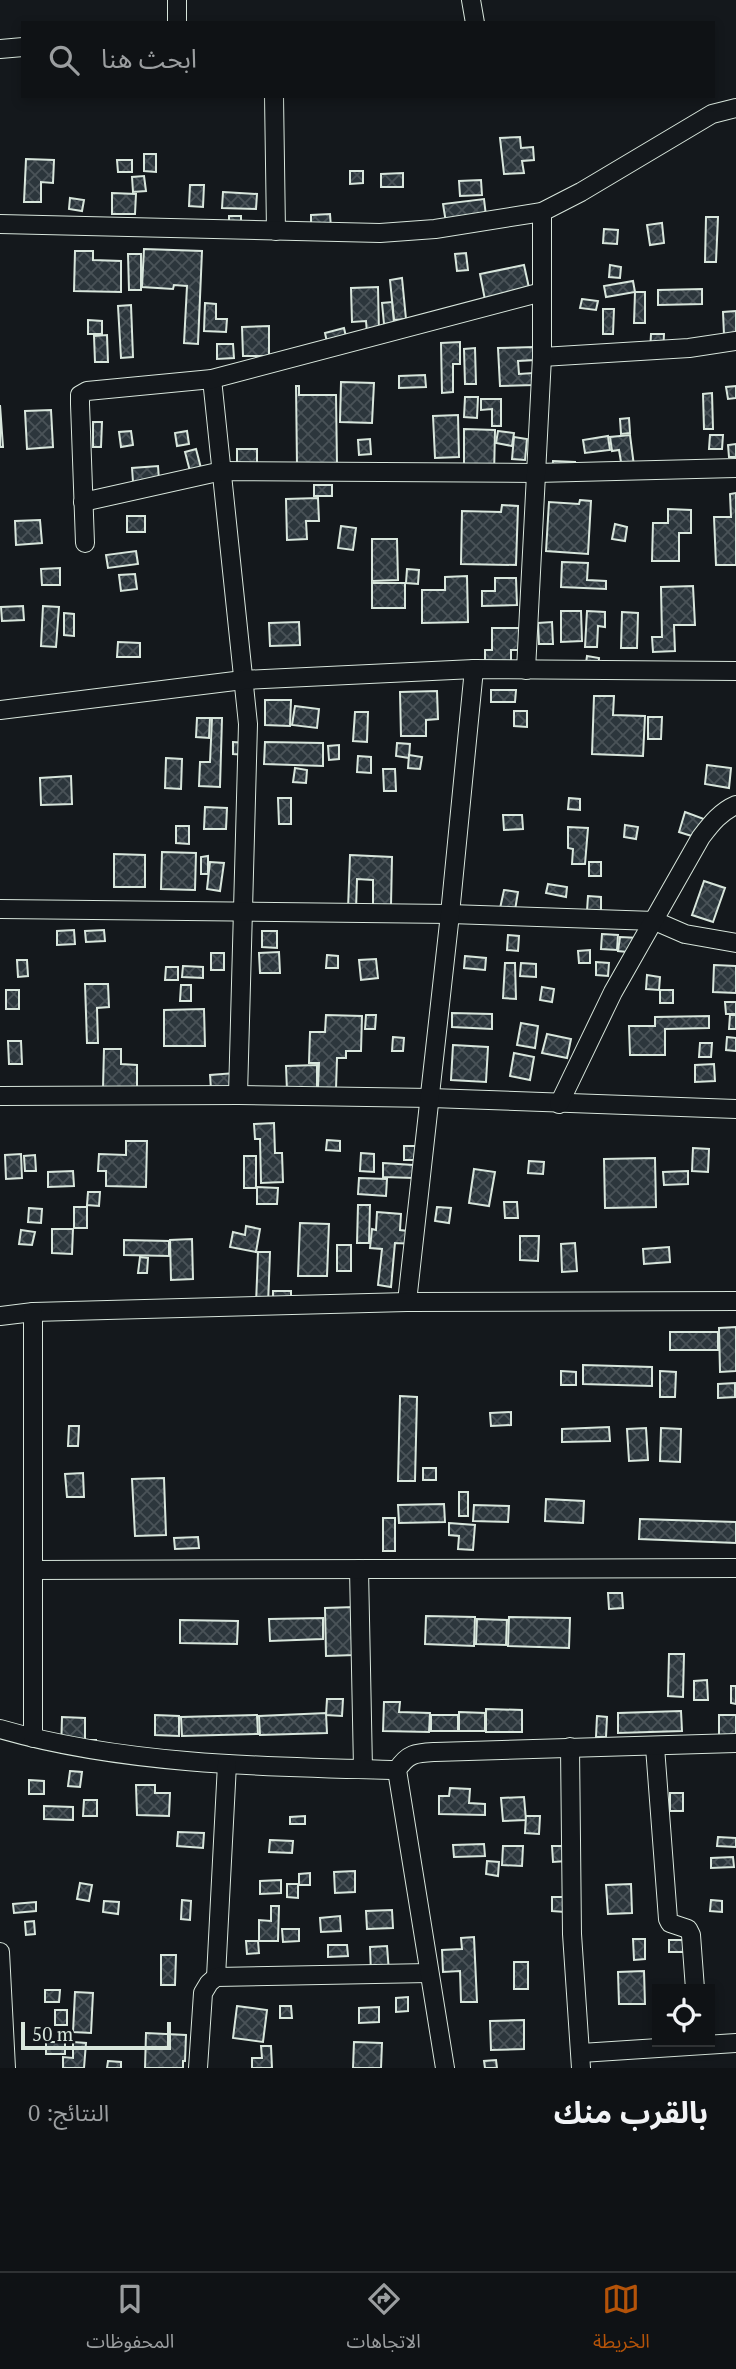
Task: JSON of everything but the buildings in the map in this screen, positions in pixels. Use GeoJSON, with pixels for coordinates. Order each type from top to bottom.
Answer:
{"type":"FeatureCollection","features":[{"type":"Feature","properties":{"kind":"street"},"geometry":{"type":"LineString","coordinates":[[177,0],[177,21]]}},
{"type":"Feature","properties":{"kind":"street"},"geometry":{"type":"LineString","coordinates":[[471,0],[475,21]]}},
{"type":"Feature","properties":{"kind":"street"},"geometry":{"type":"LineString","coordinates":[[0,49],[21,47]]}},
{"type":"Feature","properties":{"kind":"street"},"geometry":{"type":"LineString","coordinates":[[274,98],[276,232]]}},
{"type":"Feature","properties":{"kind":"street"},"geometry":{"type":"LineString","coordinates":[[0,224],[276,232],[380,233],[435,229],[542,212],[581,192],[712,105],[736,108]]}},
{"type":"Feature","properties":{"kind":"street"},"geometry":{"type":"LineString","coordinates":[[526,670],[542,357],[542,212]]}},
{"type":"Feature","properties":{"kind":"street"},"geometry":{"type":"LineString","coordinates":[[85,543],[80,395],[87,391],[212,379],[542,292]]}},
{"type":"Feature","properties":{"kind":"street"},"geometry":{"type":"LineString","coordinates":[[542,357],[689,348],[736,341]]}},
{"type":"Feature","properties":{"kind":"street"},"geometry":{"type":"LineString","coordinates":[[212,379],[248,724],[238,1095]]}},
{"type":"Feature","properties":{"kind":"street"},"geometry":{"type":"LineString","coordinates":[[83,502],[222,471],[536,473],[736,468]]}},
{"type":"Feature","properties":{"kind":"street"},"geometry":{"type":"LineString","coordinates":[[407,1302],[431,1098],[474,669]]}},
{"type":"Feature","properties":{"kind":"street"},"geometry":{"type":"LineString","coordinates":[[0,710],[243,681],[474,669],[736,671]]}},
{"type":"Feature","properties":{"kind":"street"},"geometry":{"type":"LineString","coordinates":[[559,1104],[613,992],[701,837],[726,809],[736,805]]}},
{"type":"Feature","properties":{"kind":"street"},"geometry":{"type":"LineString","coordinates":[[0,909],[450,915],[654,921],[685,934],[736,943]]}},
{"type":"Feature","properties":{"kind":"street"},"geometry":{"type":"LineString","coordinates":[[0,1096],[238,1095],[431,1098],[736,1110]]}},
{"type":"Feature","properties":{"kind":"street"},"geometry":{"type":"LineString","coordinates":[[0,1316],[33,1312],[407,1302],[736,1301]]}},
{"type":"Feature","properties":{"kind":"street"},"geometry":{"type":"LineString","coordinates":[[33,1312],[33,1738]]}},
{"type":"Feature","properties":{"kind":"street"},"geometry":{"type":"LineString","coordinates":[[33,1570],[736,1568]]}},
{"type":"Feature","properties":{"kind":"street"},"geometry":{"type":"LineString","coordinates":[[359,1569],[363,1769]]}},
{"type":"Feature","properties":{"kind":"street"},"geometry":{"type":"LineString","coordinates":[[0,1729],[96,1751],[227,1764],[397,1770]]}},
{"type":"Feature","properties":{"kind":"street"},"geometry":{"type":"LineString","coordinates":[[444,2068],[397,1770],[404,1759],[416,1753],[736,1743]]}},
{"type":"Feature","properties":{"kind":"street"},"geometry":{"type":"LineString","coordinates":[[570,1747],[572,1934],[581,2061],[678,2047]]}},
{"type":"Feature","properties":{"kind":"street"},"geometry":{"type":"LineString","coordinates":[[655,1747],[668,1919],[670,1923],[688,1930],[691,1936],[695,1984]]}},
{"type":"Feature","properties":{"kind":"street"},"geometry":{"type":"LineString","coordinates":[[198,2068],[203,1993],[216,1977],[227,1764]]}},
{"type":"Feature","properties":{"kind":"street"},"geometry":{"type":"LineString","coordinates":[[0,1952],[6,2068]]}},
{"type":"Feature","properties":{"kind":"street"},"geometry":{"type":"LineString","coordinates":[[216,1977],[429,1973]]}},
{"type":"Feature","properties":{"kind":"street"},"geometry":{"type":"LineString","coordinates":[[715,2044],[736,2043]]}}]}
